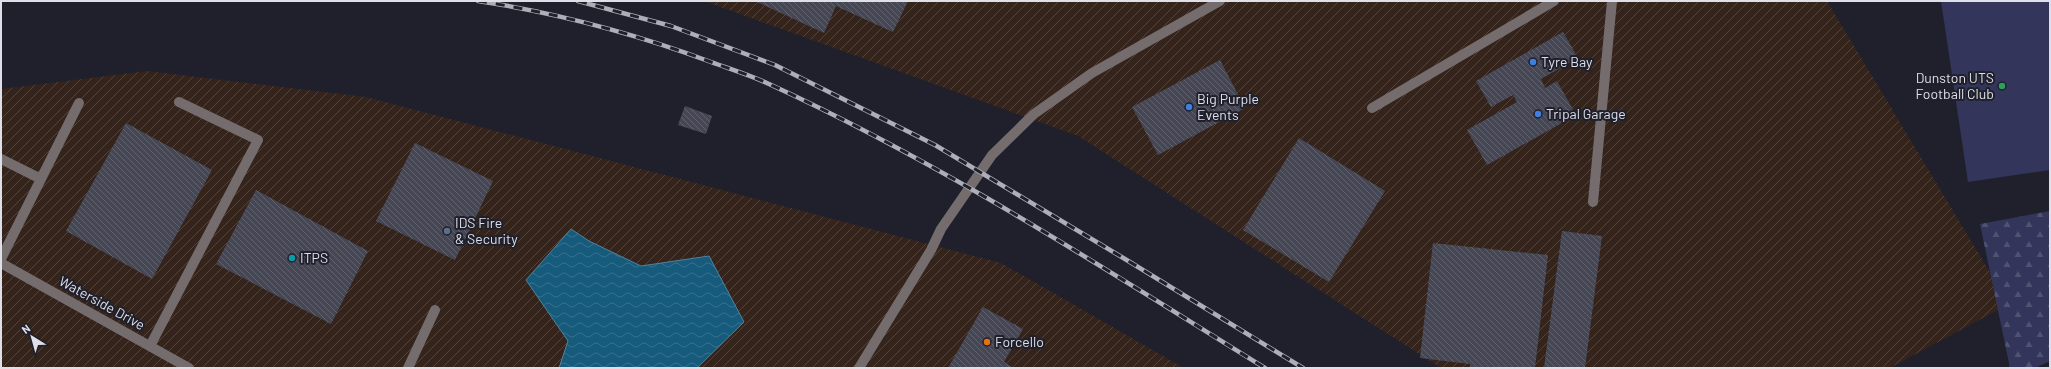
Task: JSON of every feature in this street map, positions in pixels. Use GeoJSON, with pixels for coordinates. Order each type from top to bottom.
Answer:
{"type":"FeatureCollection","features":[{"type":"Feature","properties":{"kind":"street"},"geometry":{"type":"LineString","coordinates":[[859,368],[931,250],[941,229],[992,155],[1034,114],[1092,73],[1220,1]]}},
{"type":"Feature","properties":{"kind":"street"},"geometry":{"type":"LineString","coordinates":[[1372,108],[1554,1]]}},
{"type":"Feature","properties":{"kind":"street"},"geometry":{"type":"LineString","coordinates":[[1592,202],[1612,1]]}},
{"type":"Feature","properties":{"kind":"street"},"geometry":{"type":"LineString","coordinates":[[150,346],[258,140],[179,102]]}},
{"type":"Feature","properties":{"kind":"street"},"geometry":{"type":"LineString","coordinates":[[1,259],[79,103]]}},
{"type":"Feature","properties":{"kind":"street"},"geometry":{"type":"LineString","coordinates":[[1,159],[41,179]]}},
{"type":"Feature","properties":{"kind":"street","name":"Waterside Drive"},"geometry":{"type":"LineString","coordinates":[[1,263],[189,368]]}},
{"type":"Feature","properties":{"kind":"street"},"geometry":{"type":"LineString","coordinates":[[408,368],[435,310]]}},
{"type":"Feature","properties":{"kind":"shaded area"},"geometry":{"type":"Polygon","coordinates":[[[704,1],[1827,1],[2009,304],[1890,368],[1441,368],[1078,136],[704,1]]]}},
{"type":"Feature","properties":{"kind":"shaded area"},"geometry":{"type":"Polygon","coordinates":[[[147,71],[366,97],[1001,263],[1184,368],[1,368],[1,89],[147,71]]]}},
{"type":"Feature","properties":{"kind":"green space","name":"Dunston UTS Football Club"},"geometry":{"type":"Polygon","coordinates":[[[1941,1],[2050,1],[2050,170],[1968,182],[1941,1]]]}},
{"type":"Feature","properties":{"kind":"green space"},"geometry":{"type":"Polygon","coordinates":[[[2050,211],[2050,361],[2035,368],[2010,368],[1980,224],[2050,211]]]}},
{"type":"Feature","properties":{"kind":"water"},"geometry":{"type":"Polygon","coordinates":[[[571,229],[589,241],[641,266],[709,256],[744,322],[697,368],[559,368],[568,341],[526,280],[571,229]]]}},
{"type":"Feature","properties":{"kind":"building"},"geometry":{"type":"Polygon","coordinates":[[[755,1],[908,1],[893,32],[836,6],[824,33],[755,1]]]}},
{"type":"Feature","properties":{"kind":"building"},"geometry":{"type":"Polygon","coordinates":[[[1563,32],[1578,58],[1541,79],[1545,88],[1557,81],[1576,115],[1487,165],[1467,130],[1517,102],[1513,95],[1491,107],[1476,81],[1563,32]]]}},
{"type":"Feature","properties":{"kind":"building","name":"Big Purple Events"},"geometry":{"type":"Polygon","coordinates":[[[1220,60],[1245,108],[1158,155],[1132,107],[1220,60]]]}},
{"type":"Feature","properties":{"kind":"building"},"geometry":{"type":"Polygon","coordinates":[[[685,106],[712,116],[706,134],[678,125],[685,106]]]}},
{"type":"Feature","properties":{"kind":"building"},"geometry":{"type":"Polygon","coordinates":[[[126,123],[212,170],[152,279],[66,231],[126,123]]]}},
{"type":"Feature","properties":{"kind":"building"},"geometry":{"type":"Polygon","coordinates":[[[1299,138],[1385,191],[1329,282],[1243,230],[1299,138]]]}},
{"type":"Feature","properties":{"kind":"building"},"geometry":{"type":"Polygon","coordinates":[[[415,143],[493,181],[455,260],[376,221],[415,143]]]}},
{"type":"Feature","properties":{"kind":"building","name":"ITPS"},"geometry":{"type":"Polygon","coordinates":[[[256,190],[368,251],[331,324],[216,264],[256,190]]]}},
{"type":"Feature","properties":{"kind":"building"},"geometry":{"type":"Polygon","coordinates":[[[1562,231],[1602,236],[1585,368],[1544,368],[1562,231]]]}},
{"type":"Feature","properties":{"kind":"building"},"geometry":{"type":"Polygon","coordinates":[[[1433,243],[1548,255],[1535,368],[1470,368],[1470,364],[1420,358],[1433,243]]]}},
{"type":"Feature","properties":{"kind":"building"},"geometry":{"type":"Polygon","coordinates":[[[983,307],[1023,329],[1004,362],[1014,368],[948,368],[983,307]]]}},
{"type":"Feature","properties":{"kind":"railway"},"geometry":{"type":"LineString","coordinates":[[478,1],[567,18],[654,42],[769,84],[897,148],[959,182],[1082,255],[1265,368]]}},
{"type":"Feature","properties":{"kind":"railway"},"geometry":{"type":"LineString","coordinates":[[578,1],[671,26],[775,65],[935,145],[1303,368]]}},
{"type":"Feature","properties":{"kind":"place","name":"Tyre Bay"},"geometry":{"type":"Point","coordinates":[1533,62]}},
{"type":"Feature","properties":{"kind":"place","name":"Dunston UTS Football Club"},"geometry":{"type":"Point","coordinates":[2002,86]}},
{"type":"Feature","properties":{"kind":"place","name":"Big Purple Events"},"geometry":{"type":"Point","coordinates":[1189,107]}},
{"type":"Feature","properties":{"kind":"place","name":"Tripal Garage"},"geometry":{"type":"Point","coordinates":[1538,114]}},
{"type":"Feature","properties":{"kind":"place","name":"IDS Fire & Security"},"geometry":{"type":"Point","coordinates":[447,231]}},
{"type":"Feature","properties":{"kind":"place","name":"ITPS"},"geometry":{"type":"Point","coordinates":[292,258]}},
{"type":"Feature","properties":{"kind":"place","name":"Forcello"},"geometry":{"type":"Point","coordinates":[987,342]}}]}
